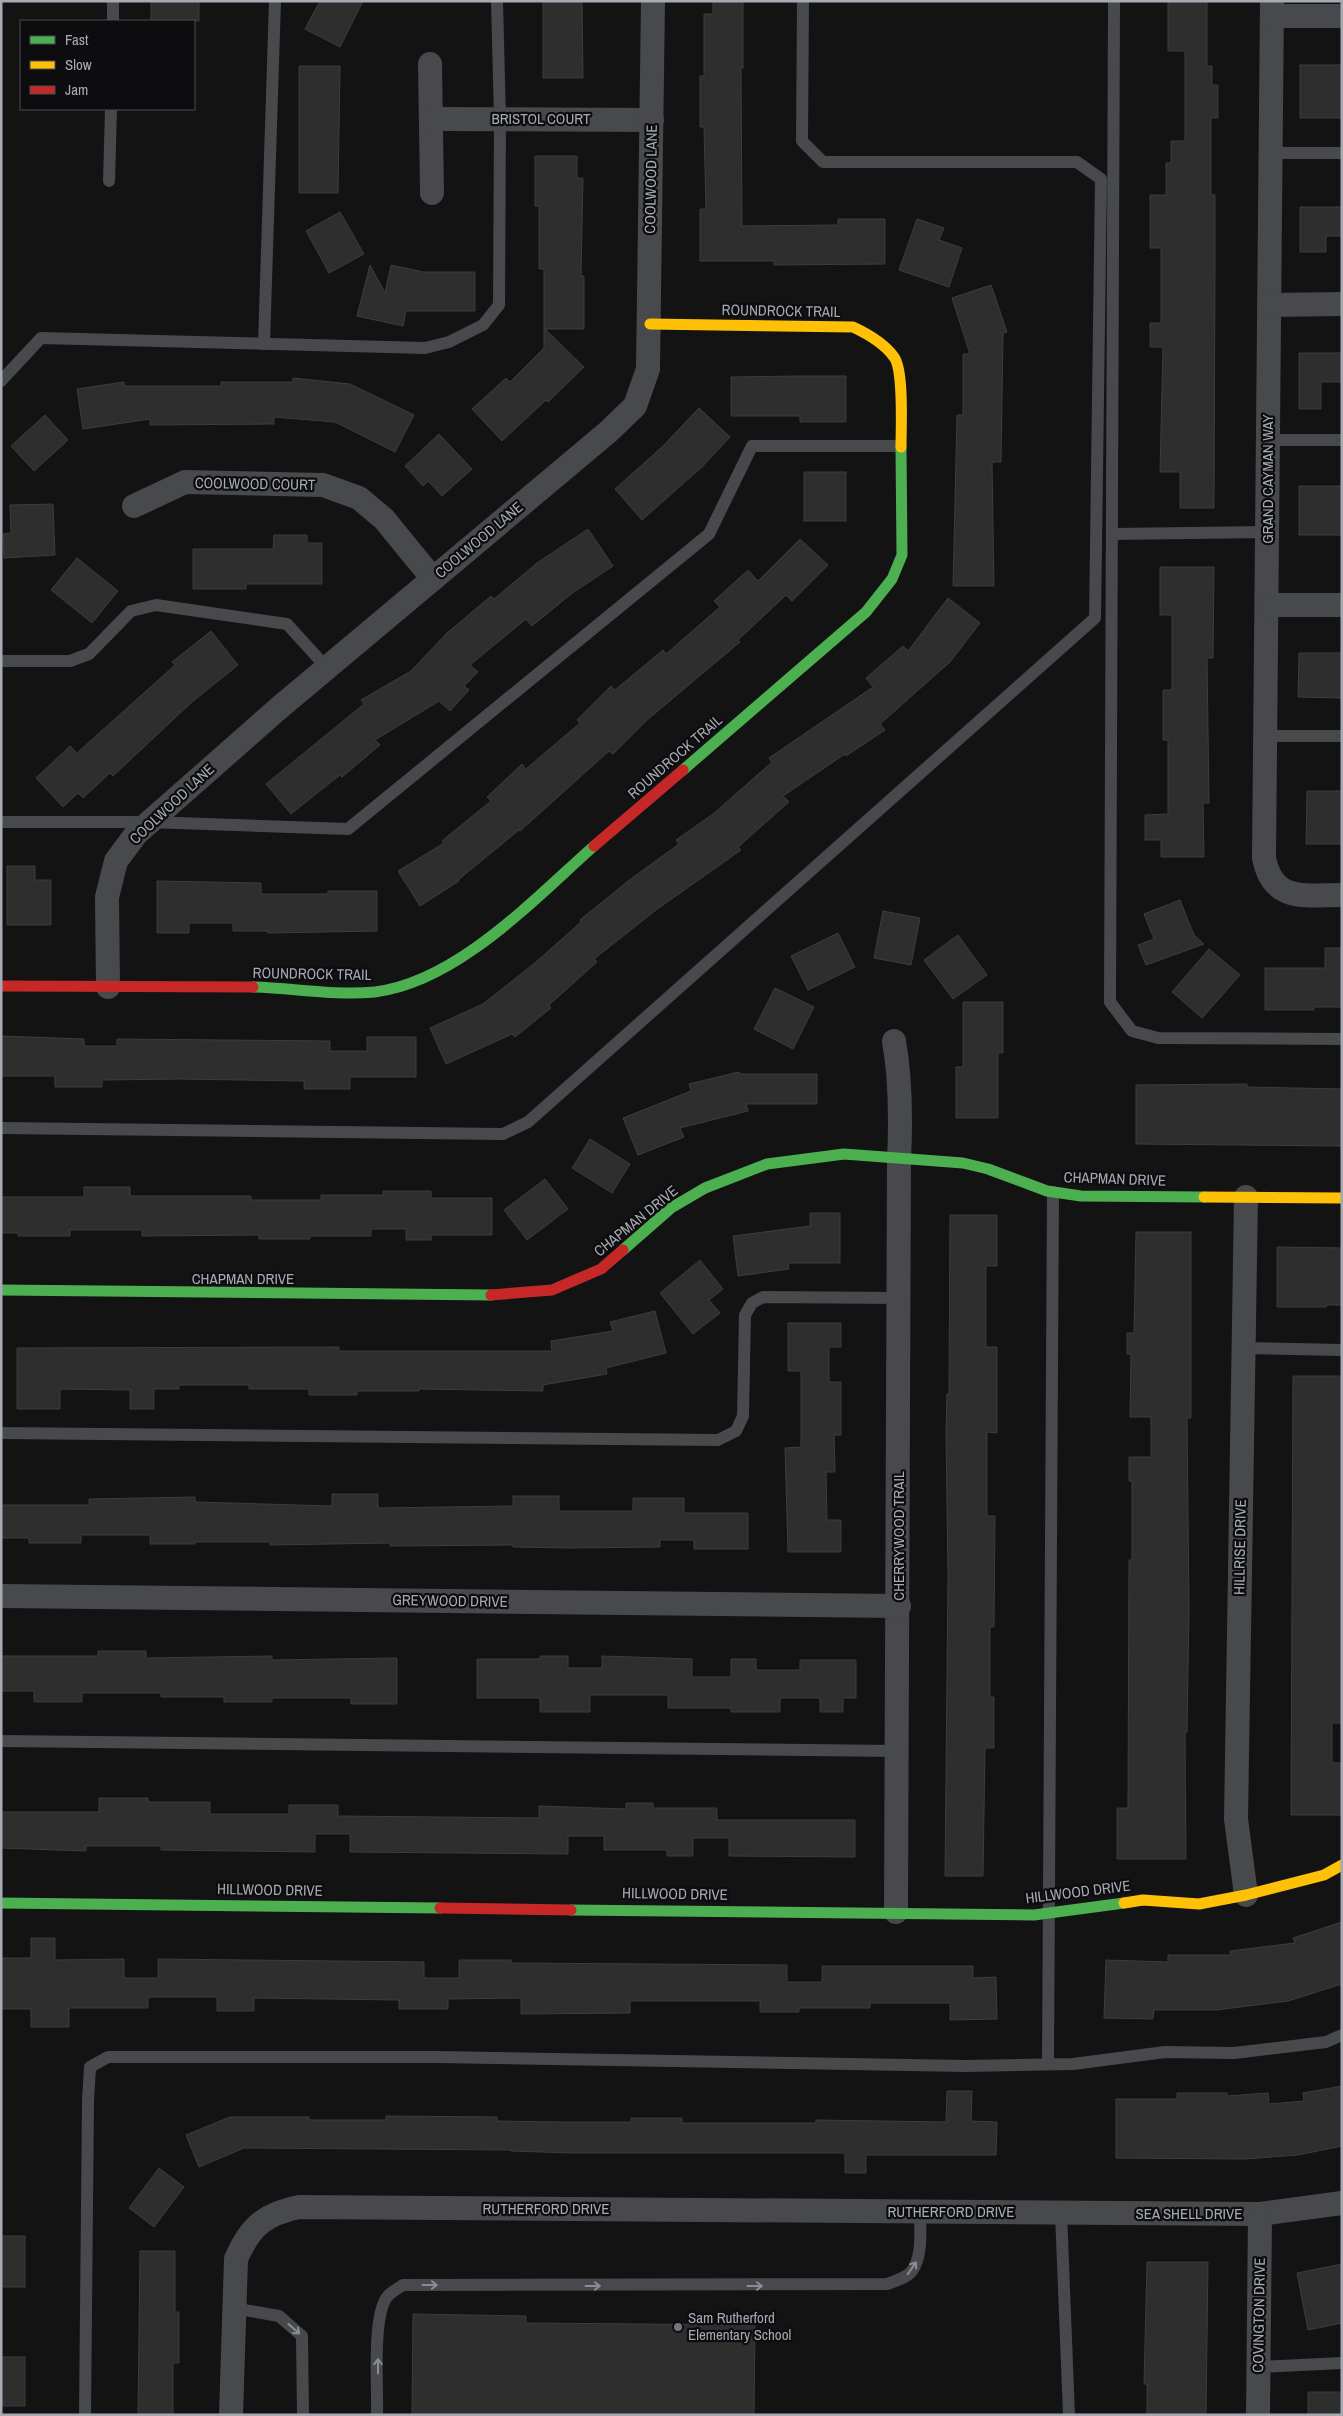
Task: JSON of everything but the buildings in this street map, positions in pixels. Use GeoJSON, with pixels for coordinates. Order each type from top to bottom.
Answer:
{"type":"FeatureCollection","features":[{"type":"Feature","properties":{"kind":"street","name":"COOLWOOD LANE"},"geometry":{"type":"LineString","coordinates":[[108,987],[107,898],[116,861],[136,834],[327,668],[608,432],[635,406],[648,369],[650,324],[653,1]]}},
{"type":"Feature","properties":{"kind":"street"},"geometry":{"type":"LineString","coordinates":[[1272,9],[1342,16]]}},
{"type":"Feature","properties":{"kind":"street","name":"GRAND CAYMAN WAY"},"geometry":{"type":"LineString","coordinates":[[1272,9],[1268,605],[1264,858],[1268,874],[1274,885],[1289,894],[1342,895]]}},
{"type":"Feature","properties":{"kind":"street"},"geometry":{"type":"LineString","coordinates":[[430,64],[432,193]]}},
{"type":"Feature","properties":{"kind":"street","name":"BRISTOL COURT"},"geometry":{"type":"LineString","coordinates":[[431,119],[652,120]]}},
{"type":"Feature","properties":{"kind":"street"},"geometry":{"type":"LineString","coordinates":[[1269,305],[1342,304]]}},
{"type":"Feature","properties":{"kind":"street","name":"ROUNDROCK TRAIL"},"geometry":{"type":"LineString","coordinates":[[1,986],[283,988],[365,992],[387,990],[419,980],[450,966],[479,946],[866,612],[886,590],[898,570],[902,555],[900,379],[895,358],[870,335],[852,327],[650,324]]}},
{"type":"Feature","properties":{"kind":"street","name":"COOLWOOD COURT"},"geometry":{"type":"LineString","coordinates":[[134,506],[185,482],[323,485],[359,498],[384,518],[433,579]]}},
{"type":"Feature","properties":{"kind":"street"},"geometry":{"type":"LineString","coordinates":[[1268,605],[1342,605]]}},
{"type":"Feature","properties":{"kind":"street","name":"CHERRYWOOD TRAIL"},"geometry":{"type":"LineString","coordinates":[[894,1041],[900,1086],[896,1912]]}},
{"type":"Feature","properties":{"kind":"street","name":"CHAPMAN DRIVE"},"geometry":{"type":"LineString","coordinates":[[1,1290],[484,1295],[552,1290],[602,1269],[672,1208],[705,1188],[767,1164],[844,1154],[899,1160],[963,1162],[1053,1192],[1081,1196],[1342,1198]]}},
{"type":"Feature","properties":{"kind":"street","name":"HILLRISE DRIVE"},"geometry":{"type":"LineString","coordinates":[[1246,1197],[1236,1819],[1246,1895]]}},
{"type":"Feature","properties":{"kind":"street","name":"GREYWOOD DRIVE"},"geometry":{"type":"LineString","coordinates":[[1,1596],[898,1606]]}},
{"type":"Feature","properties":{"kind":"street","name":"HILLWOOD DRIVE"},"geometry":{"type":"LineString","coordinates":[[1,1903],[1049,1913],[1142,1900],[1199,1904],[1324,1876],[1342,1865]]}},
{"type":"Feature","properties":{"kind":"street","name":"SEA SHELL DRIVE"},"geometry":{"type":"LineString","coordinates":[[1036,2212],[1260,2214],[1342,2203]]}},
{"type":"Feature","properties":{"kind":"street","name":"RUTHERFORD DRIVE"},"geometry":{"type":"LineString","coordinates":[[231,2415],[236,2259],[245,2238],[258,2223],[281,2211],[300,2207],[1036,2212]]}},
{"type":"Feature","properties":{"kind":"street","name":"COVINGTON DRIVE"},"geometry":{"type":"LineString","coordinates":[[1258,2415],[1260,2214]]}},
{"type":"Feature","properties":{"kind":"lane"},"geometry":{"type":"LineString","coordinates":[[113,1],[113,20]]}},
{"type":"Feature","properties":{"kind":"lane"},"geometry":{"type":"LineString","coordinates":[[264,344],[275,1]]}},
{"type":"Feature","properties":{"kind":"lane"},"geometry":{"type":"LineString","coordinates":[[1,381],[41,338],[425,348],[449,342],[483,326],[499,305],[500,119],[496,1]]}},
{"type":"Feature","properties":{"kind":"lane"},"geometry":{"type":"LineString","coordinates":[[1,1128],[503,1134],[528,1122],[1095,618],[1100,179],[1077,162],[823,162],[802,141],[803,1]]}},
{"type":"Feature","properties":{"kind":"lane"},"geometry":{"type":"LineString","coordinates":[[1114,1],[1110,1002],[1132,1031],[1158,1038],[1342,1039]]}},
{"type":"Feature","properties":{"kind":"lane"},"geometry":{"type":"LineString","coordinates":[[110,181],[111,110]]}},
{"type":"Feature","properties":{"kind":"lane"},"geometry":{"type":"LineString","coordinates":[[1270,153],[1342,153]]}},
{"type":"Feature","properties":{"kind":"lane"},"geometry":{"type":"LineString","coordinates":[[1268,440],[1342,440]]}},
{"type":"Feature","properties":{"kind":"lane"},"geometry":{"type":"LineString","coordinates":[[1,822],[149,822],[348,829],[709,534],[752,446],[900,446]]}},
{"type":"Feature","properties":{"kind":"lane"},"geometry":{"type":"LineString","coordinates":[[1112,534],[1268,532]]}},
{"type":"Feature","properties":{"kind":"lane"},"geometry":{"type":"LineString","coordinates":[[1,660],[70,661],[89,654],[131,611],[156,605],[287,624],[327,668]]}},
{"type":"Feature","properties":{"kind":"lane"},"geometry":{"type":"LineString","coordinates":[[1266,736],[1342,736]]}},
{"type":"Feature","properties":{"kind":"lane"},"geometry":{"type":"LineString","coordinates":[[1048,2064],[1053,1192]]}},
{"type":"Feature","properties":{"kind":"lane"},"geometry":{"type":"LineString","coordinates":[[1,1433],[718,1440],[736,1431],[743,1416],[745,1315],[752,1303],[763,1297],[899,1298]]}},
{"type":"Feature","properties":{"kind":"lane"},"geometry":{"type":"LineString","coordinates":[[1243,1348],[1342,1350]]}},
{"type":"Feature","properties":{"kind":"lane"},"geometry":{"type":"LineString","coordinates":[[1,1740],[897,1751]]}},
{"type":"Feature","properties":{"kind":"lane"},"geometry":{"type":"LineString","coordinates":[[85,2415],[88,2101],[90,2067],[108,2057],[438,2057],[966,2066],[1073,2064],[1165,2052],[1234,2053],[1326,2042],[1342,2035]]}},
{"type":"Feature","properties":{"kind":"lane"},"geometry":{"type":"LineString","coordinates":[[378,2415],[378,2332],[381,2315],[386,2298],[403,2286],[887,2284],[912,2272],[917,2261],[920,2212]]}},
{"type":"Feature","properties":{"kind":"lane"},"geometry":{"type":"LineString","coordinates":[[1061,2213],[1069,2415]]}},
{"type":"Feature","properties":{"kind":"lane"},"geometry":{"type":"LineString","coordinates":[[233,2308],[279,2316],[302,2336],[303,2415]]}},
{"type":"Feature","properties":{"kind":"lane"},"geometry":{"type":"LineString","coordinates":[[1258,2367],[1342,2363]]}},
{"type":"Feature","properties":{"kind":"traffic: fast"},"geometry":{"type":"LineString","coordinates":[[683,770],[866,612],[892,579],[902,555],[901,447]]}},
{"type":"Feature","properties":{"kind":"traffic: fast"},"geometry":{"type":"LineString","coordinates":[[253,987],[360,993],[375,992],[405,985],[435,972],[465,955],[493,935],[594,846]]}},
{"type":"Feature","properties":{"kind":"traffic: fast"},"geometry":{"type":"LineString","coordinates":[[623,1250],[671,1208],[705,1188],[767,1164],[844,1154],[963,1163],[988,1169],[1047,1191],[1081,1196],[1204,1197]]}},
{"type":"Feature","properties":{"kind":"traffic: fast"},"geometry":{"type":"LineString","coordinates":[[1,1290],[491,1295]]}},
{"type":"Feature","properties":{"kind":"traffic: fast"},"geometry":{"type":"LineString","coordinates":[[1,1903],[440,1908]]}},
{"type":"Feature","properties":{"kind":"traffic: fast"},"geometry":{"type":"LineString","coordinates":[[571,1910],[1034,1915],[1124,1903]]}},
{"type":"Feature","properties":{"kind":"traffic: slow"},"geometry":{"type":"LineString","coordinates":[[650,324],[853,327],[885,347],[894,357],[897,364],[901,400],[901,447]]}},
{"type":"Feature","properties":{"kind":"traffic: slow"},"geometry":{"type":"LineString","coordinates":[[1204,1197],[1342,1198]]}},
{"type":"Feature","properties":{"kind":"traffic: slow"},"geometry":{"type":"LineString","coordinates":[[1124,1903],[1143,1900],[1199,1904],[1246,1895],[1324,1875],[1342,1865]]}},
{"type":"Feature","properties":{"kind":"traffic: jam"},"geometry":{"type":"LineString","coordinates":[[594,846],[683,770]]}},
{"type":"Feature","properties":{"kind":"traffic: jam"},"geometry":{"type":"LineString","coordinates":[[1,986],[253,987]]}},
{"type":"Feature","properties":{"kind":"traffic: jam"},"geometry":{"type":"LineString","coordinates":[[491,1295],[552,1290],[601,1269],[623,1250]]}},
{"type":"Feature","properties":{"kind":"traffic: jam"},"geometry":{"type":"LineString","coordinates":[[440,1908],[571,1910]]}},
{"type":"Feature","properties":{"kind":"place","name":"Sam Rutherford Elementary School"},"geometry":{"type":"Point","coordinates":[678,2327]}}]}
